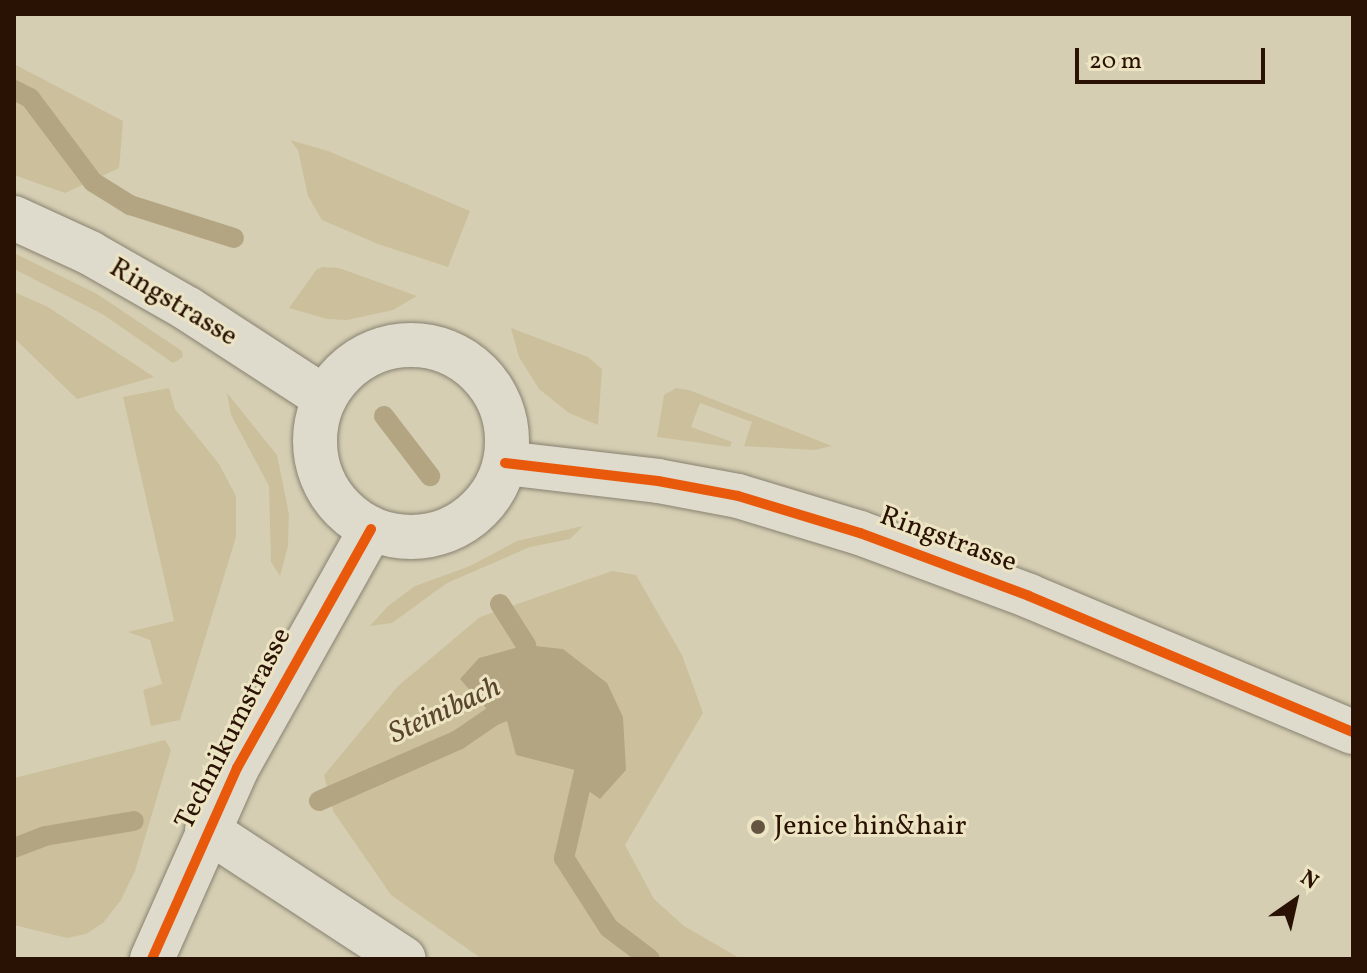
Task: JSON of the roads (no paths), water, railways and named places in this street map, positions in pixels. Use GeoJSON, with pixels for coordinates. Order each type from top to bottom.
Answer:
{"type":"FeatureCollection","features":[{"type":"Feature","properties":{"kind":"main road","name":"Ringstrasse"},"geometry":{"type":"LineString","coordinates":[[14,218],[90,253],[164,295],[325,398]]}},
{"type":"Feature","properties":{"kind":"main road"},"geometry":{"type":"LineString","coordinates":[[398,345],[421,345],[449,354],[465,360],[483,376],[497,395],[505,417],[505,463],[497,486],[483,506],[454,527],[419,537],[371,529],[337,501],[321,473],[315,441],[325,398],[338,378],[375,351],[398,345]]}},
{"type":"Feature","properties":{"kind":"main road","name":"Ringstrasse"},"geometry":{"type":"LineString","coordinates":[[505,463],[658,481],[725,494],[860,533],[1029,596],[1353,732]]}},
{"type":"Feature","properties":{"kind":"main road","name":"Technikumstrasse"},"geometry":{"type":"LineString","coordinates":[[152,959],[207,830],[245,754],[371,529]]}},
{"type":"Feature","properties":{"kind":"main road"},"geometry":{"type":"LineString","coordinates":[[207,830],[404,959]]}},
{"type":"Feature","properties":{"kind":"waterway"},"geometry":{"type":"LineString","coordinates":[[14,90],[30,98],[93,182],[130,205],[234,238]]}},
{"type":"Feature","properties":{"kind":"waterway"},"geometry":{"type":"LineString","coordinates":[[384,416],[430,476]]}},
{"type":"Feature","properties":{"kind":"waterway"},"geometry":{"type":"LineString","coordinates":[[500,604],[526,645]]}},
{"type":"Feature","properties":{"kind":"waterway","name":"Steinibach"},"geometry":{"type":"LineString","coordinates":[[319,801],[458,740],[493,716],[516,706]]}},
{"type":"Feature","properties":{"kind":"waterway","name":"Steinibach"},"geometry":{"type":"LineString","coordinates":[[586,763],[564,858],[609,928],[650,959]]}},
{"type":"Feature","properties":{"kind":"waterway","name":"Steinibach"},"geometry":{"type":"LineString","coordinates":[[14,848],[45,836],[134,821]]}},
{"type":"Feature","properties":{"kind":"place","name":"Jenice hin&hair"},"geometry":{"type":"Point","coordinates":[758,827]}}]}
